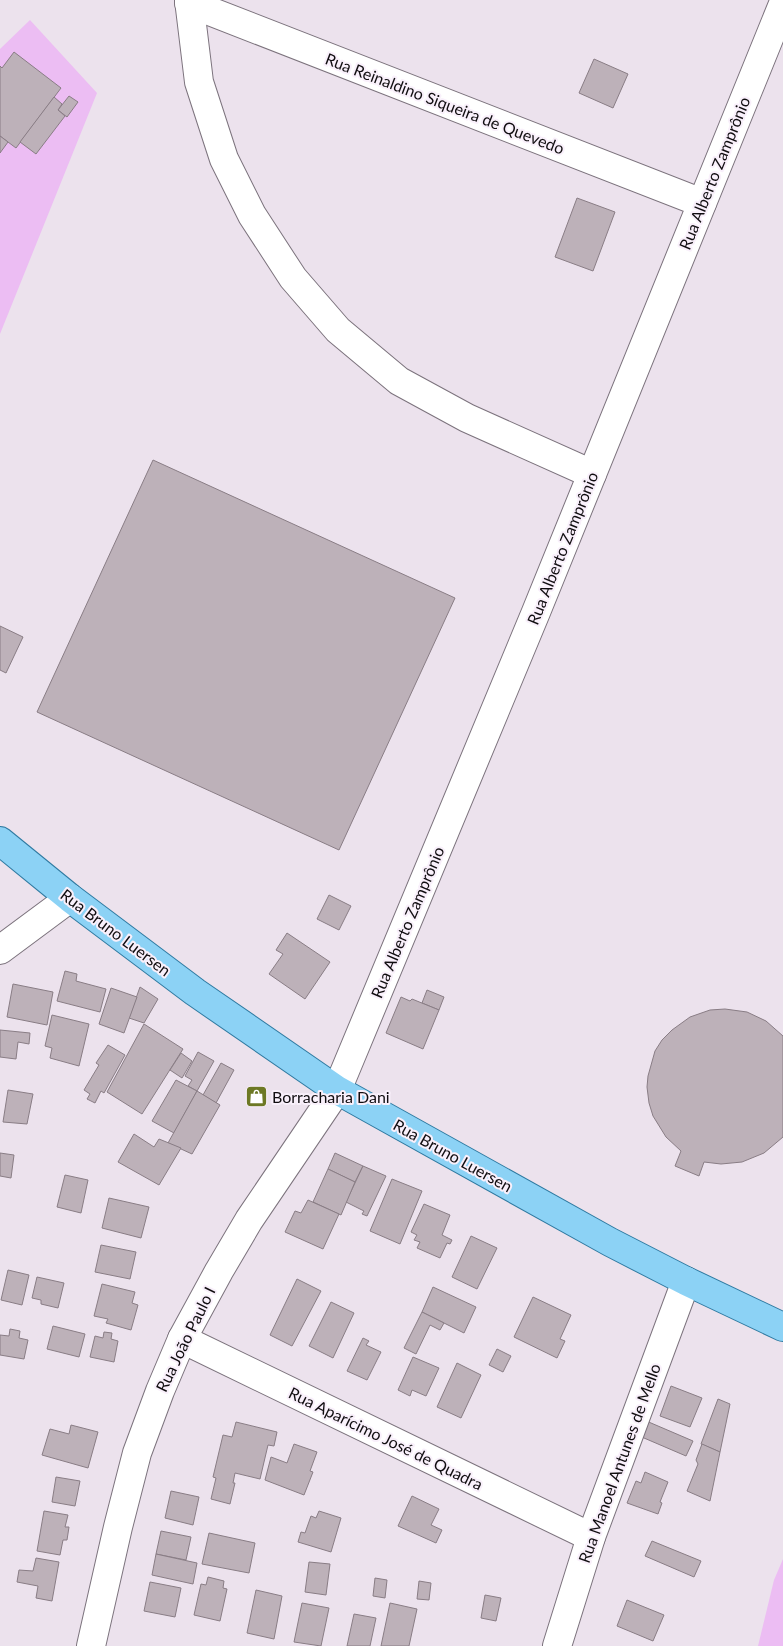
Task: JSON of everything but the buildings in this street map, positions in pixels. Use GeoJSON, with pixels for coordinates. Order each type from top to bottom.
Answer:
{"type":"FeatureCollection","features":[{"type":"Feature","properties":{"kind":"main road","name":"Rua Bruno Luersen"},"geometry":{"type":"LineString","coordinates":[[0,841],[70,898],[195,992],[337,1090],[610,1242],[686,1282],[783,1327]]}},
{"type":"Feature","properties":{"kind":"street","name":"Rua Reinaldino Siqueira de Quevedo"},"geometry":{"type":"LineString","coordinates":[[189,2],[702,203]]}},
{"type":"Feature","properties":{"kind":"street"},"geometry":{"type":"LineString","coordinates":[[189,2],[199,82],[224,159],[252,216],[293,278],[338,330],[399,381],[467,418],[592,474]]}},
{"type":"Feature","properties":{"kind":"street","name":"Rua Alberto Zamprônio"},"geometry":{"type":"LineString","coordinates":[[337,1090],[536,612],[783,4]]}},
{"type":"Feature","properties":{"kind":"street"},"geometry":{"type":"LineString","coordinates":[[0,950],[70,898]]}},
{"type":"Feature","properties":{"kind":"street","name":"Rua João Paulo I"},"geometry":{"type":"LineString","coordinates":[[94,1645],[118,1527],[137,1453],[182,1338],[250,1220],[337,1090]]}},
{"type":"Feature","properties":{"kind":"street","name":"Rua Manoel Antunes de Mello"},"geometry":{"type":"LineString","coordinates":[[557,1646],[591,1537],[686,1282]]}},
{"type":"Feature","properties":{"kind":"street","name":"Rua Aparícimo José de Quadra"},"geometry":{"type":"LineString","coordinates":[[182,1338],[591,1537]]}},
{"type":"Feature","properties":{"kind":"shaded area"},"geometry":{"type":"Polygon","coordinates":[[[30,20],[97,93],[0,334],[0,49],[30,20]]]}},
{"type":"Feature","properties":{"kind":"shaded area"},"geometry":{"type":"Polygon","coordinates":[[[783,1559],[783,1646],[758,1646],[774,1580],[783,1559]]]}},
{"type":"Feature","properties":{"kind":"place","name":"Borracharia Dani"},"geometry":{"type":"Point","coordinates":[256,1096]}}]}
